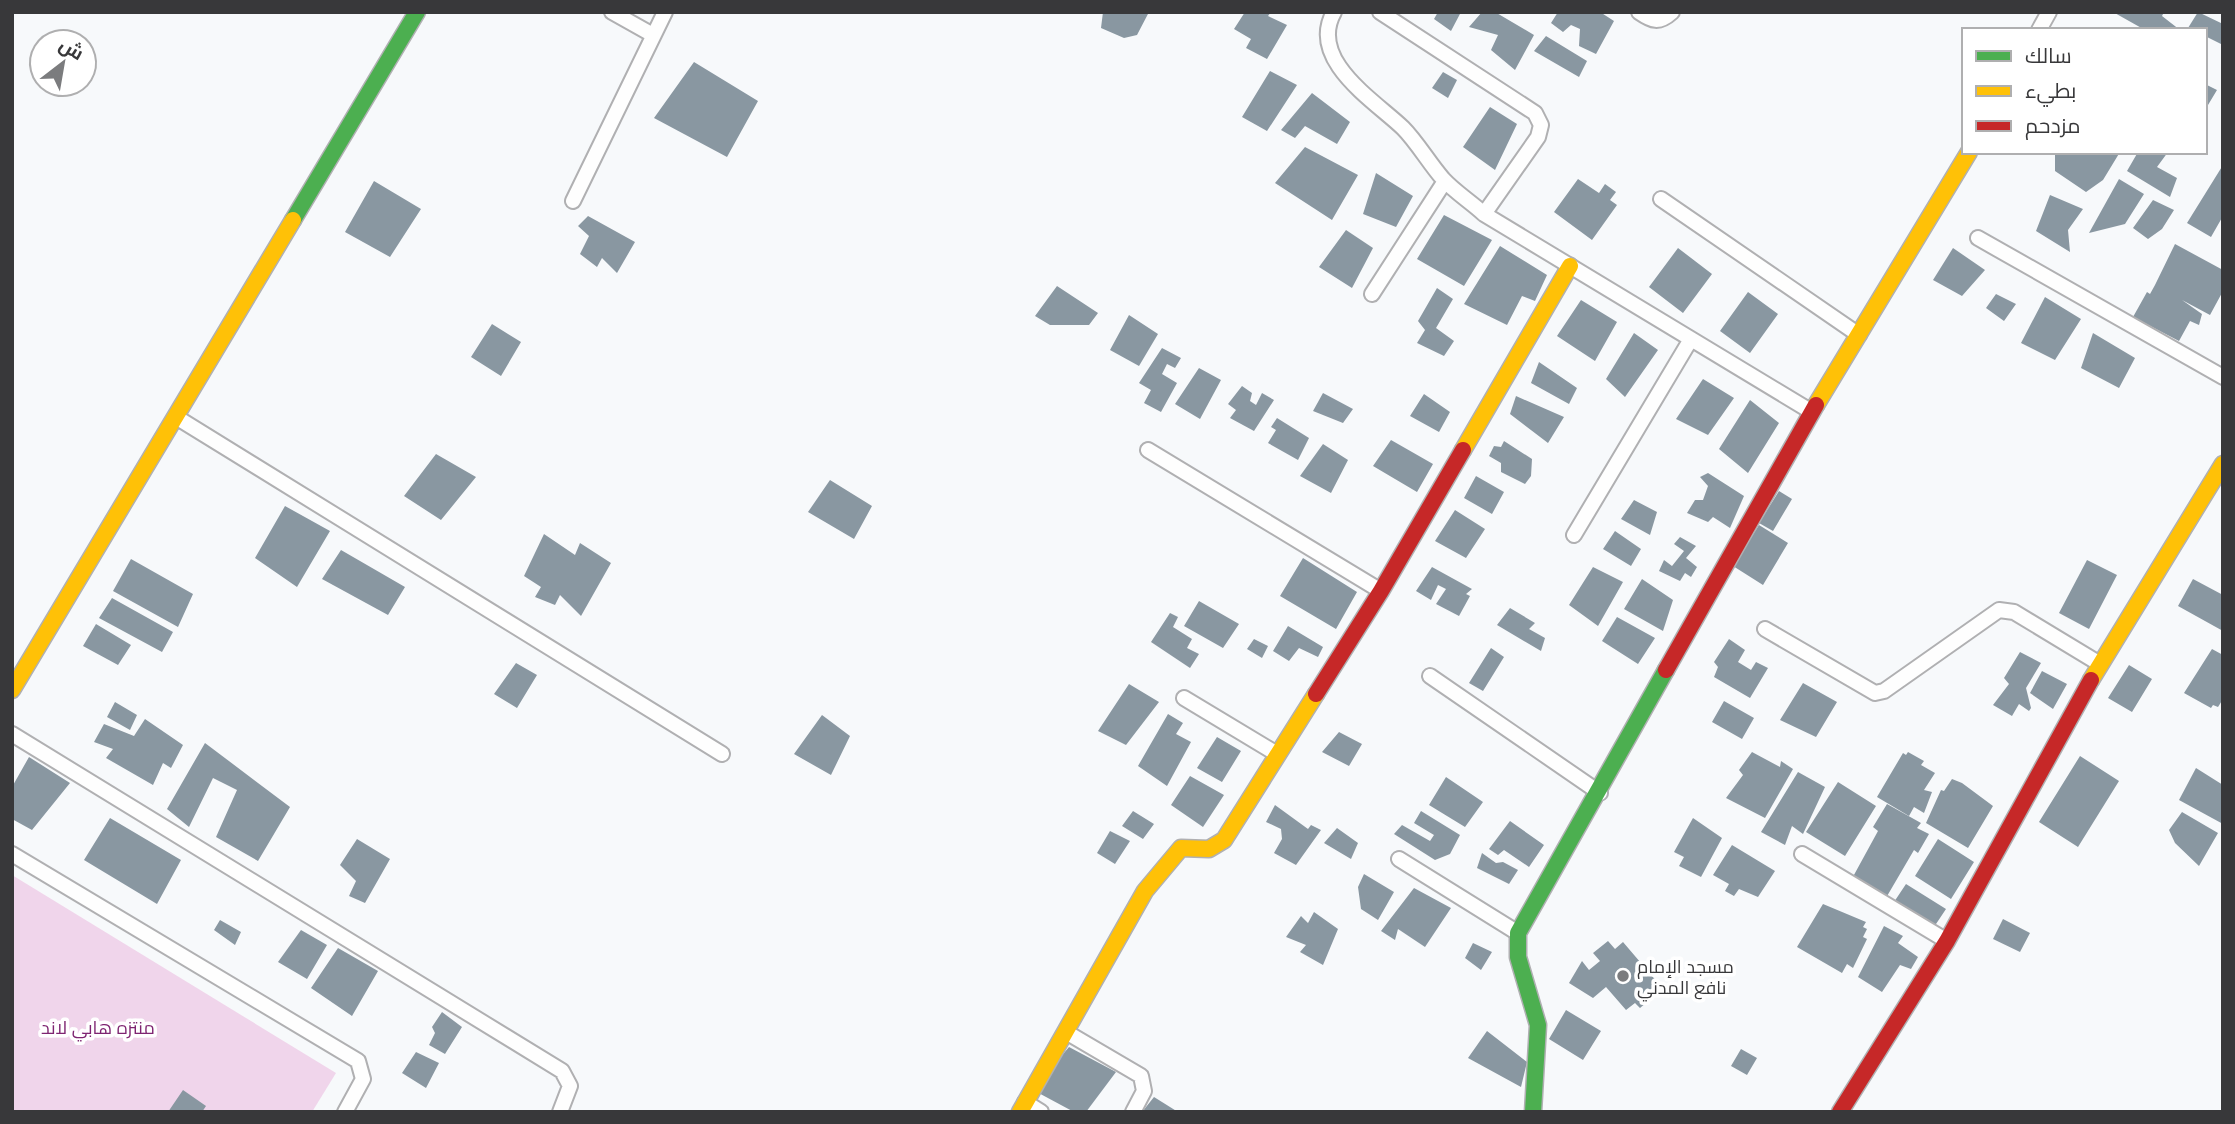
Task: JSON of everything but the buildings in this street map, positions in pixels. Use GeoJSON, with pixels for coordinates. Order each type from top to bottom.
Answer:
{"type":"FeatureCollection","features":[{"type":"Feature","properties":{"kind":"street"},"geometry":{"type":"LineString","coordinates":[[12,690],[417,12]]}},
{"type":"Feature","properties":{"kind":"street"},"geometry":{"type":"LineString","coordinates":[[612,12],[653,35]]}},
{"type":"Feature","properties":{"kind":"street"},"geometry":{"type":"LineString","coordinates":[[573,201],[665,12]]}},
{"type":"Feature","properties":{"kind":"street"},"geometry":{"type":"LineString","coordinates":[[1335,12],[1328,39],[1334,58],[1361,93],[1405,130],[1445,181],[1484,214],[1812,412]]}},
{"type":"Feature","properties":{"kind":"street"},"geometry":{"type":"LineString","coordinates":[[1380,12],[1535,113],[1541,125],[1538,137],[1484,214]]}},
{"type":"Feature","properties":{"kind":"street"},"geometry":{"type":"LineString","coordinates":[[1639,12],[1652,21],[1662,20],[1672,12]]}},
{"type":"Feature","properties":{"kind":"street"},"geometry":{"type":"LineString","coordinates":[[2040,28],[2049,12]]}},
{"type":"Feature","properties":{"kind":"street"},"geometry":{"type":"LineString","coordinates":[[1533,1112],[1538,1024],[1515,950],[1518,933],[1600,793],[1812,412],[1968,154]]}},
{"type":"Feature","properties":{"kind":"street"},"geometry":{"type":"LineString","coordinates":[[1372,294],[1445,181]]}},
{"type":"Feature","properties":{"kind":"street"},"geometry":{"type":"LineString","coordinates":[[1661,199],[1859,335]]}},
{"type":"Feature","properties":{"kind":"street"},"geometry":{"type":"LineString","coordinates":[[1978,239],[2223,377]]}},
{"type":"Feature","properties":{"kind":"street"},"geometry":{"type":"LineString","coordinates":[[1041,1112],[1023,1107],[1146,891],[1173,854],[1181,848],[1209,849],[1224,840],[1381,591],[1570,266]]}},
{"type":"Feature","properties":{"kind":"street"},"geometry":{"type":"LineString","coordinates":[[1574,535],[1691,339]]}},
{"type":"Feature","properties":{"kind":"street"},"geometry":{"type":"LineString","coordinates":[[176,417],[722,754]]}},
{"type":"Feature","properties":{"kind":"street"},"geometry":{"type":"LineString","coordinates":[[1148,450],[1381,591]]}},
{"type":"Feature","properties":{"kind":"street"},"geometry":{"type":"LineString","coordinates":[[1840,1112],[1947,941],[2100,664],[2223,464]]}},
{"type":"Feature","properties":{"kind":"street"},"geometry":{"type":"LineString","coordinates":[[1765,629],[1875,693],[1884,691],[1999,610],[2014,612],[2100,664]]}},
{"type":"Feature","properties":{"kind":"street"},"geometry":{"type":"LineString","coordinates":[[1430,676],[1600,793]]}},
{"type":"Feature","properties":{"kind":"street"},"geometry":{"type":"LineString","coordinates":[[1184,698],[1277,754]]}},
{"type":"Feature","properties":{"kind":"street"},"geometry":{"type":"LineString","coordinates":[[12,734],[562,1071],[570,1086],[559,1112]]}},
{"type":"Feature","properties":{"kind":"street"},"geometry":{"type":"LineString","coordinates":[[12,854],[358,1061],[363,1079],[345,1112]]}},
{"type":"Feature","properties":{"kind":"street"},"geometry":{"type":"LineString","coordinates":[[1801,854],[1947,941]]}},
{"type":"Feature","properties":{"kind":"street"},"geometry":{"type":"LineString","coordinates":[[1399,859],[1518,933]]}},
{"type":"Feature","properties":{"kind":"street"},"geometry":{"type":"LineString","coordinates":[[1066,1032],[1141,1076],[1144,1091],[1133,1112]]}},
{"type":"Feature","properties":{"kind":"green space","name":"منتزه هابي لاند"},"geometry":{"type":"Polygon","coordinates":[[[12,875],[336,1073],[312,1112],[12,1112],[12,875]]]}},
{"type":"Feature","properties":{"kind":"traffic: fast"},"geometry":{"type":"LineString","coordinates":[[293,220],[417,12]]}},
{"type":"Feature","properties":{"kind":"traffic: fast"},"geometry":{"type":"LineString","coordinates":[[1533,1112],[1538,1025],[1518,957],[1518,933],[1666,670]]}},
{"type":"Feature","properties":{"kind":"traffic: slow"},"geometry":{"type":"LineString","coordinates":[[1816,405],[1968,154]]}},
{"type":"Feature","properties":{"kind":"traffic: slow"},"geometry":{"type":"LineString","coordinates":[[12,690],[293,220]]}},
{"type":"Feature","properties":{"kind":"traffic: slow"},"geometry":{"type":"LineString","coordinates":[[1463,450],[1570,266]]}},
{"type":"Feature","properties":{"kind":"traffic: slow"},"geometry":{"type":"LineString","coordinates":[[2091,680],[2223,464]]}},
{"type":"Feature","properties":{"kind":"traffic: slow"},"geometry":{"type":"LineString","coordinates":[[1020,1112],[1145,891],[1181,848],[1209,849],[1224,840],[1316,694]]}},
{"type":"Feature","properties":{"kind":"traffic: jam"},"geometry":{"type":"LineString","coordinates":[[1666,670],[1816,405]]}},
{"type":"Feature","properties":{"kind":"traffic: jam"},"geometry":{"type":"LineString","coordinates":[[1316,694],[1381,591],[1463,450]]}},
{"type":"Feature","properties":{"kind":"traffic: jam"},"geometry":{"type":"LineString","coordinates":[[1840,1112],[1947,941],[2091,680]]}},
{"type":"Feature","properties":{"kind":"place","name":"مسجد الإمام نافع المدني"},"geometry":{"type":"Point","coordinates":[1623,976]}}]}
